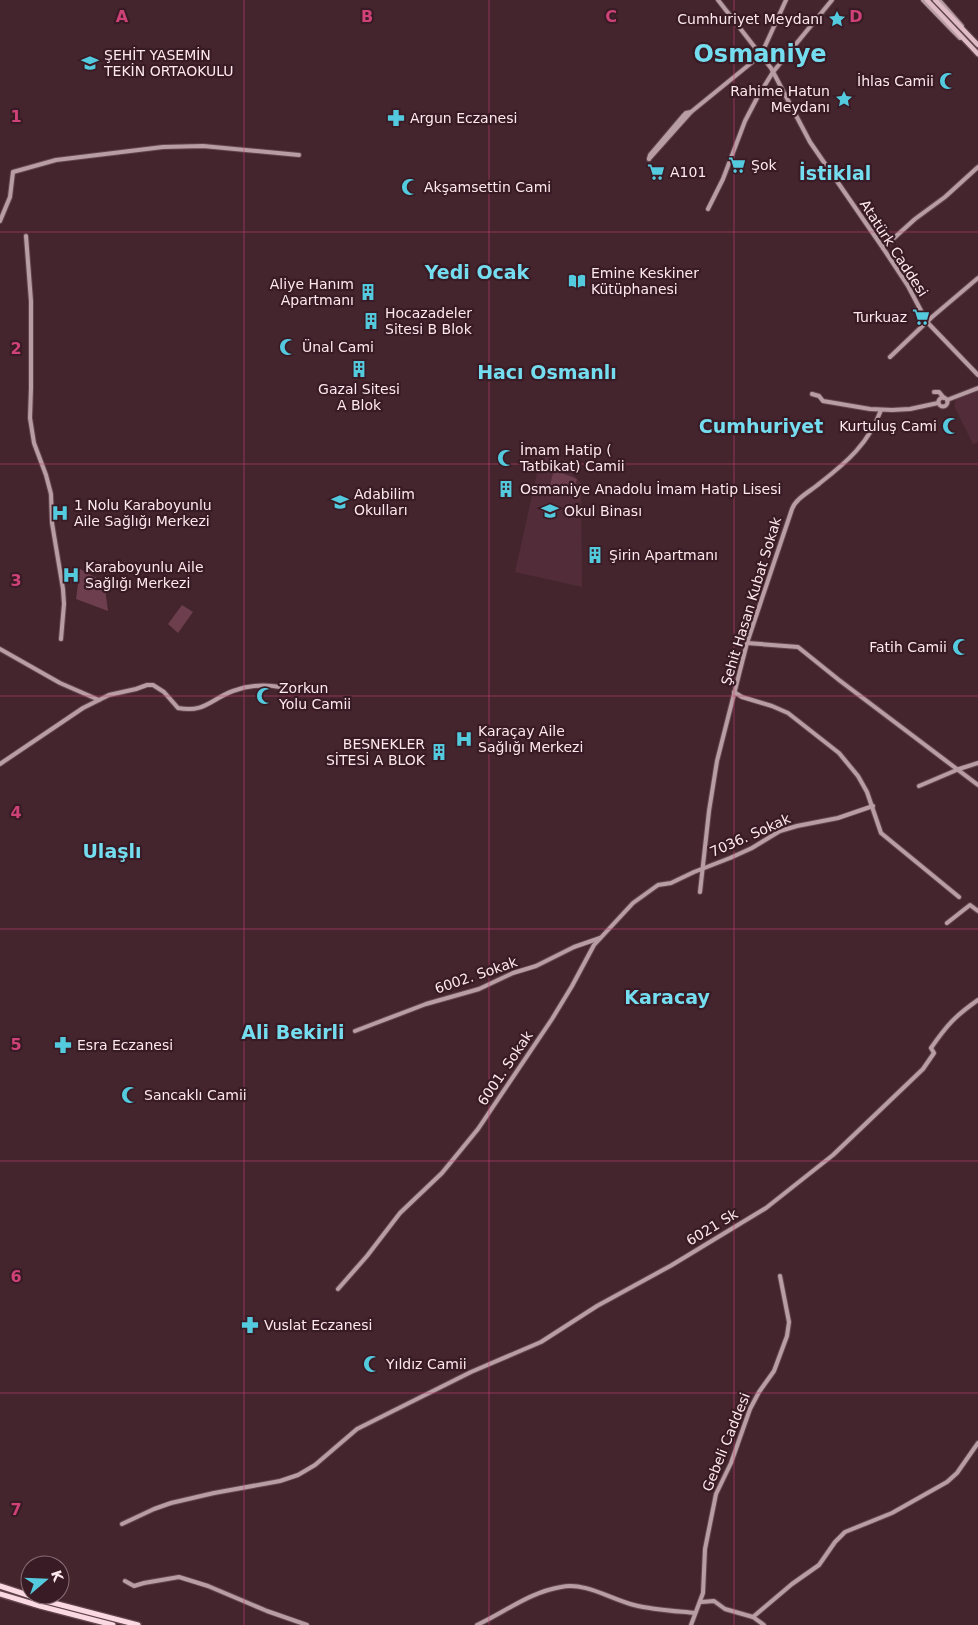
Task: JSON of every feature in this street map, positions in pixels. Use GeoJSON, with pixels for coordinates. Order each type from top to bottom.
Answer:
{"type":"FeatureCollection","features":[{"type":"Feature","properties":{"kind":"highway"},"geometry":{"type":"LineString","coordinates":[[0,1586],[138,1625]]}},
{"type":"Feature","properties":{"kind":"highway"},"geometry":{"type":"LineString","coordinates":[[0,1594],[113,1625]]}},
{"type":"Feature","properties":{"kind":"main road"},"geometry":{"type":"LineString","coordinates":[[928,0],[978,54]]}},
{"type":"Feature","properties":{"kind":"main road"},"geometry":{"type":"LineString","coordinates":[[935,0],[978,45]]}},
{"type":"Feature","properties":{"kind":"street","name":"Atatürk Caddesi"},"geometry":{"type":"LineString","coordinates":[[718,0],[773,72],[810,142],[908,286],[927,322],[978,375]]}},
{"type":"Feature","properties":{"kind":"street"},"geometry":{"type":"LineString","coordinates":[[691,112],[683,116],[650,155],[649,159],[691,112],[761,55],[786,0]]}},
{"type":"Feature","properties":{"kind":"street"},"geometry":{"type":"LineString","coordinates":[[708,209],[723,179],[745,121],[757,98],[773,72],[832,0]]}},
{"type":"Feature","properties":{"kind":"street"},"geometry":{"type":"LineString","coordinates":[[923,0],[965,41]]}},
{"type":"Feature","properties":{"kind":"street"},"geometry":{"type":"LineString","coordinates":[[939,0],[969,36]]}},
{"type":"Feature","properties":{"kind":"street"},"geometry":{"type":"LineString","coordinates":[[974,40],[978,36]]}},
{"type":"Feature","properties":{"kind":"street"},"geometry":{"type":"LineString","coordinates":[[0,221],[10,197],[13,172],[56,160],[197,146],[240,148],[299,156]]}},
{"type":"Feature","properties":{"kind":"street"},"geometry":{"type":"LineString","coordinates":[[883,248],[978,167]]}},
{"type":"Feature","properties":{"kind":"street"},"geometry":{"type":"LineString","coordinates":[[26,236],[31,301],[30,418],[34,443],[51,494],[52,523],[64,590],[61,639]]}},
{"type":"Feature","properties":{"kind":"street"},"geometry":{"type":"LineString","coordinates":[[890,357],[978,278]]}},
{"type":"Feature","properties":{"kind":"street"},"geometry":{"type":"LineString","coordinates":[[946,401],[939,392],[934,392],[942,407],[946,401],[978,388]]}},
{"type":"Feature","properties":{"kind":"street"},"geometry":{"type":"LineString","coordinates":[[812,394],[823,400],[881,410],[910,409],[938,402],[940,398],[946,401]]}},
{"type":"Feature","properties":{"kind":"street","name":"Şehit Hasan Kubat Sokak"},"geometry":{"type":"LineString","coordinates":[[700,892],[717,761],[747,643],[793,505],[858,450],[875,426],[881,410]]}},
{"type":"Feature","properties":{"kind":"street"},"geometry":{"type":"LineString","coordinates":[[747,643],[798,647],[890,720],[959,769],[978,785]]}},
{"type":"Feature","properties":{"kind":"street"},"geometry":{"type":"LineString","coordinates":[[0,649],[60,683],[99,700]]}},
{"type":"Feature","properties":{"kind":"street"},"geometry":{"type":"LineString","coordinates":[[0,764],[83,708],[109,695],[136,690],[151,684],[164,692],[178,708],[197,708],[206,706],[241,688],[256,685],[280,687]]}},
{"type":"Feature","properties":{"kind":"street"},"geometry":{"type":"LineString","coordinates":[[734,692],[742,697],[772,706],[788,714],[824,741],[850,764],[867,792],[878,826],[887,838],[959,896]]}},
{"type":"Feature","properties":{"kind":"street"},"geometry":{"type":"LineString","coordinates":[[919,786],[978,763]]}},
{"type":"Feature","properties":{"kind":"street","name":"7036. Sokak"},"geometry":{"type":"LineString","coordinates":[[694,872],[752,848],[787,828],[838,818],[873,806]]}},
{"type":"Feature","properties":{"kind":"street","name":"6001. Sokak"},"geometry":{"type":"LineString","coordinates":[[338,1289],[367,1256],[400,1213],[442,1173],[478,1129],[552,1019],[594,945],[633,903],[644,894],[658,885],[671,883],[694,872]]}},
{"type":"Feature","properties":{"kind":"street"},"geometry":{"type":"LineString","coordinates":[[947,923],[970,905],[978,911]]}},
{"type":"Feature","properties":{"kind":"street","name":"6002. Sokak"},"geometry":{"type":"LineString","coordinates":[[355,1031],[426,1004],[479,989],[513,973],[536,966],[574,947],[602,937]]}},
{"type":"Feature","properties":{"kind":"street","name":"6021 Sk"},"geometry":{"type":"LineString","coordinates":[[122,1524],[171,1503],[280,1481],[298,1475],[314,1465],[357,1429],[471,1372],[540,1342],[597,1306],[672,1265],[766,1208],[833,1155],[923,1069],[934,1053],[931,1048],[945,1026],[978,1000]]}},
{"type":"Feature","properties":{"kind":"street","name":"Gebeli Caddesi"},"geometry":{"type":"LineString","coordinates":[[690,1625],[701,1602],[703,1593],[705,1549],[716,1494],[731,1463],[750,1409],[774,1371],[787,1336],[789,1322],[780,1276]]}},
{"type":"Feature","properties":{"kind":"street"},"geometry":{"type":"LineString","coordinates":[[754,1617],[792,1584],[819,1565],[835,1542],[845,1532],[892,1513],[947,1482],[957,1473],[978,1443]]}},
{"type":"Feature","properties":{"kind":"street"},"geometry":{"type":"LineString","coordinates":[[125,1581],[134,1586],[179,1577],[208,1586],[267,1611],[307,1625]]}},
{"type":"Feature","properties":{"kind":"street"},"geometry":{"type":"LineString","coordinates":[[477,1625],[530,1596],[559,1587],[573,1586],[582,1587],[632,1605],[666,1611],[695,1613]]}},
{"type":"Feature","properties":{"kind":"street"},"geometry":{"type":"LineString","coordinates":[[701,1602],[714,1602],[725,1608],[754,1617],[764,1625]]}},
{"type":"Feature","properties":{"kind":"shaded area"},"geometry":{"type":"Polygon","coordinates":[[[978,389],[978,442],[973,444],[954,406],[956,399],[978,389]]]}},
{"type":"Feature","properties":{"kind":"shaded area"},"geometry":{"type":"Polygon","coordinates":[[[546,453],[581,483],[582,587],[515,572],[540,460],[546,453]]]}},
{"type":"Feature","properties":{"kind":"shaded area"},"geometry":{"type":"Polygon","coordinates":[[[554,470],[577,479],[573,493],[550,485],[554,470]]]}},
{"type":"Feature","properties":{"kind":"shaded area"},"geometry":{"type":"Polygon","coordinates":[[[80,569],[104,582],[108,611],[76,599],[80,569]]]}},
{"type":"Feature","properties":{"kind":"shaded area"},"geometry":{"type":"Polygon","coordinates":[[[182,605],[193,612],[178,633],[168,624],[182,605]]]}},
{"type":"Feature","properties":{"kind":"place","name":"Cumhuriyet Meydanı"},"geometry":{"type":"Point","coordinates":[837,19]}},
{"type":"Feature","properties":{"kind":"place","name":"ŞEHİT YASEMİN TEKİN ORTAOKULU"},"geometry":{"type":"Point","coordinates":[90,63]}},
{"type":"Feature","properties":{"kind":"place","name":"İhlas Camii"},"geometry":{"type":"Point","coordinates":[948,81]}},
{"type":"Feature","properties":{"kind":"place","name":"Rahime Hatun Meydanı"},"geometry":{"type":"Point","coordinates":[844,99]}},
{"type":"Feature","properties":{"kind":"place","name":"Argun Eczanesi"},"geometry":{"type":"Point","coordinates":[396,118]}},
{"type":"Feature","properties":{"kind":"place","name":"Şok"},"geometry":{"type":"Point","coordinates":[737,165]}},
{"type":"Feature","properties":{"kind":"place","name":"A101"},"geometry":{"type":"Point","coordinates":[656,172]}},
{"type":"Feature","properties":{"kind":"place","name":"Akşamsettin Cami"},"geometry":{"type":"Point","coordinates":[410,187]}},
{"type":"Feature","properties":{"kind":"place","name":"Emine Keskiner Kütüphanesi"},"geometry":{"type":"Point","coordinates":[577,281]}},
{"type":"Feature","properties":{"kind":"place","name":"Aliye Hanım Apartmanı"},"geometry":{"type":"Point","coordinates":[368,292]}},
{"type":"Feature","properties":{"kind":"place","name":"Turkuaz"},"geometry":{"type":"Point","coordinates":[921,317]}},
{"type":"Feature","properties":{"kind":"place","name":"Hocazadeler Sitesi B Blok"},"geometry":{"type":"Point","coordinates":[371,321]}},
{"type":"Feature","properties":{"kind":"place","name":"Ünal Cami"},"geometry":{"type":"Point","coordinates":[288,347]}},
{"type":"Feature","properties":{"kind":"place","name":"Gazal Sitesi A Blok"},"geometry":{"type":"Point","coordinates":[359,369]}},
{"type":"Feature","properties":{"kind":"place","name":"Kurtuluş Cami"},"geometry":{"type":"Point","coordinates":[951,426]}},
{"type":"Feature","properties":{"kind":"place","name":"İmam Hatip ( Tatbikat) Camii"},"geometry":{"type":"Point","coordinates":[506,458]}},
{"type":"Feature","properties":{"kind":"place","name":"Osmaniye Anadolu İmam Hatip Lisesi"},"geometry":{"type":"Point","coordinates":[506,489]}},
{"type":"Feature","properties":{"kind":"place","name":"Adabilim Okulları"},"geometry":{"type":"Point","coordinates":[340,502]}},
{"type":"Feature","properties":{"kind":"place","name":"Okul Binası"},"geometry":{"type":"Point","coordinates":[550,511]}},
{"type":"Feature","properties":{"kind":"place","name":"1 Nolu Karaboyunlu Aile Sağlığı Merkezi"},"geometry":{"type":"Point","coordinates":[60,513]}},
{"type":"Feature","properties":{"kind":"place","name":"Şirin Apartmanı"},"geometry":{"type":"Point","coordinates":[595,555]}},
{"type":"Feature","properties":{"kind":"place","name":"Karaboyunlu Aile Sağlığı Merkezi"},"geometry":{"type":"Point","coordinates":[71,575]}},
{"type":"Feature","properties":{"kind":"place","name":"Fatih Camii"},"geometry":{"type":"Point","coordinates":[961,647]}},
{"type":"Feature","properties":{"kind":"place","name":"Zorkun Yolu Camii"},"geometry":{"type":"Point","coordinates":[265,696]}},
{"type":"Feature","properties":{"kind":"place","name":"Karaçay Aile Sağlığı Merkezi"},"geometry":{"type":"Point","coordinates":[464,739]}},
{"type":"Feature","properties":{"kind":"place","name":"BESNEKLER SİTESİ A BLOK"},"geometry":{"type":"Point","coordinates":[439,752]}},
{"type":"Feature","properties":{"kind":"place","name":"Esra Eczanesi"},"geometry":{"type":"Point","coordinates":[63,1045]}},
{"type":"Feature","properties":{"kind":"place","name":"Sancaklı Camii"},"geometry":{"type":"Point","coordinates":[130,1095]}},
{"type":"Feature","properties":{"kind":"place","name":"Vuslat Eczanesi"},"geometry":{"type":"Point","coordinates":[250,1325]}},
{"type":"Feature","properties":{"kind":"place","name":"Yıldız Camii"},"geometry":{"type":"Point","coordinates":[372,1364]}},
{"type":"Feature","properties":{"kind":"district","name":"Osmaniye"},"geometry":{"type":"Point","coordinates":[760,54]}},
{"type":"Feature","properties":{"kind":"district","name":"İstiklal"},"geometry":{"type":"Point","coordinates":[835,173]}},
{"type":"Feature","properties":{"kind":"district","name":"Yedi Ocak"},"geometry":{"type":"Point","coordinates":[477,272]}},
{"type":"Feature","properties":{"kind":"district","name":"Hacı Osmanlı"},"geometry":{"type":"Point","coordinates":[547,372]}},
{"type":"Feature","properties":{"kind":"district","name":"Cumhuriyet"},"geometry":{"type":"Point","coordinates":[761,426]}},
{"type":"Feature","properties":{"kind":"district","name":"Ulaşlı"},"geometry":{"type":"Point","coordinates":[112,851]}},
{"type":"Feature","properties":{"kind":"district","name":"Karacay"},"geometry":{"type":"Point","coordinates":[667,997]}},
{"type":"Feature","properties":{"kind":"district","name":"Ali Bekirli"},"geometry":{"type":"Point","coordinates":[293,1032]}}]}
